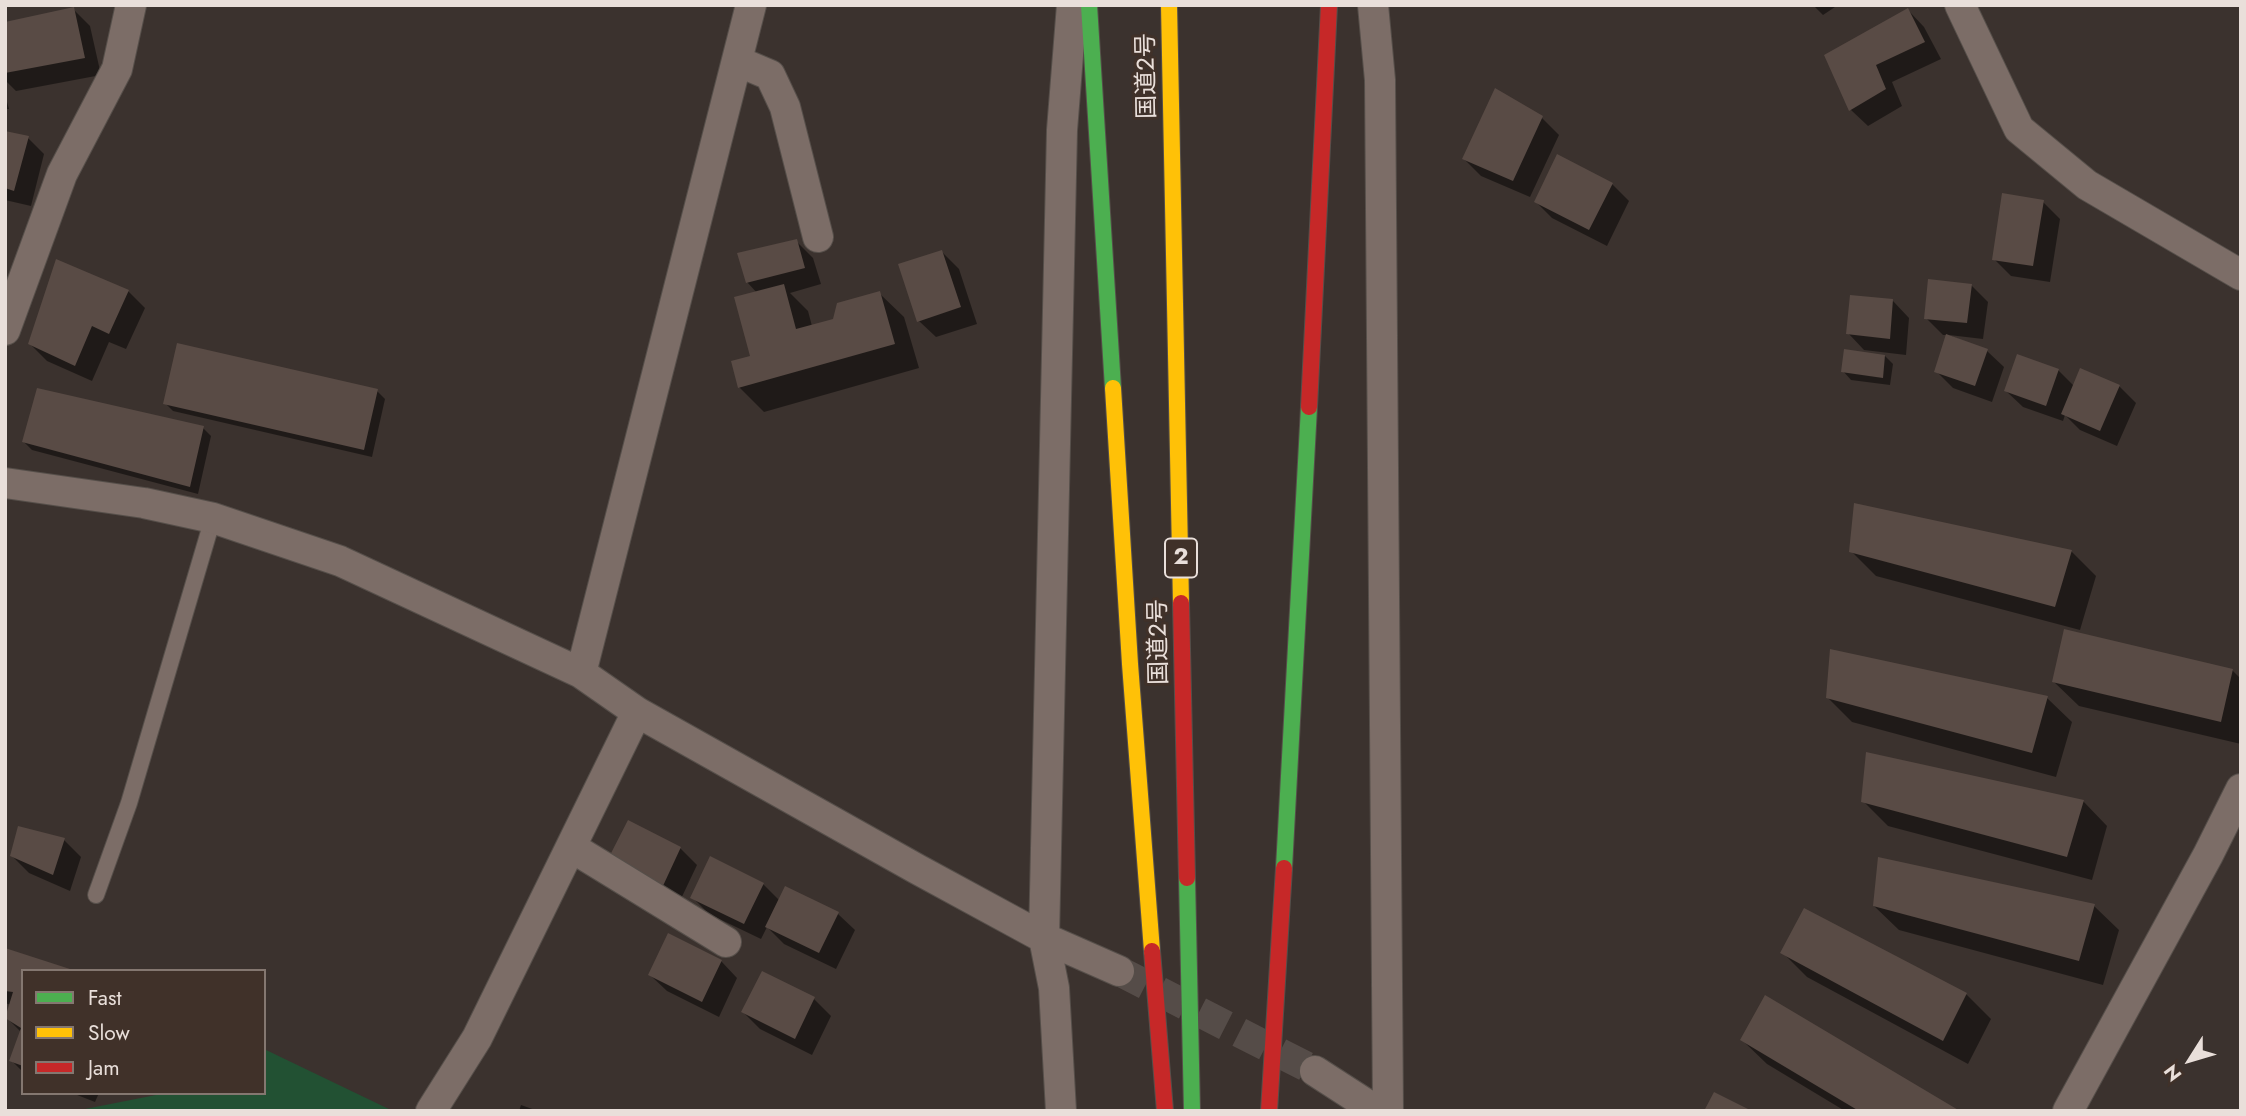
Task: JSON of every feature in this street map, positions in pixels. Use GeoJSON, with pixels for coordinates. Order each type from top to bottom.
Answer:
{"type":"FeatureCollection","features":[{"type":"Feature","properties":{"kind":"highway"},"geometry":{"type":"LineString","coordinates":[[1089,5],[1130,664],[1165,1111]]}},
{"type":"Feature","properties":{"kind":"highway","name":"国道2号"},"geometry":{"type":"LineString","coordinates":[[1169,5],[1192,1111]]}},
{"type":"Feature","properties":{"kind":"highway"},"geometry":{"type":"LineString","coordinates":[[1269,1111],[1293,730],[1329,5]]}},
{"type":"Feature","properties":{"kind":"street"},"geometry":{"type":"LineString","coordinates":[[5,330],[62,174],[117,69],[131,5]]}},
{"type":"Feature","properties":{"kind":"street"},"geometry":{"type":"LineString","coordinates":[[581,673],[751,5]]}},
{"type":"Feature","properties":{"kind":"street"},"geometry":{"type":"LineString","coordinates":[[1061,1111],[1054,988],[1044,938],[1062,130],[1072,5]]}},
{"type":"Feature","properties":{"kind":"street"},"geometry":{"type":"LineString","coordinates":[[1373,5],[1380,80],[1388,1111]]}},
{"type":"Feature","properties":{"kind":"street"},"geometry":{"type":"LineString","coordinates":[[1960,5],[2019,128],[2087,185],[2241,275]]}},
{"type":"Feature","properties":{"kind":"street"},"geometry":{"type":"LineString","coordinates":[[737,61],[770,75],[785,107],[818,237]]}},
{"type":"Feature","properties":{"kind":"street"},"geometry":{"type":"LineString","coordinates":[[5,483],[144,503],[213,518],[340,561],[581,673],[637,712],[917,869],[1044,938],[1118,971]]}},
{"type":"Feature","properties":{"kind":"street"},"geometry":{"type":"LineString","coordinates":[[431,1111],[477,1038],[637,712]]}},
{"type":"Feature","properties":{"kind":"street"},"geometry":{"type":"LineString","coordinates":[[2068,1111],[2208,855],[2241,789]]}},
{"type":"Feature","properties":{"kind":"street"},"geometry":{"type":"LineString","coordinates":[[571,847],[726,942]]}},
{"type":"Feature","properties":{"kind":"street"},"geometry":{"type":"LineString","coordinates":[[1315,1071],[1377,1111]]}},
{"type":"Feature","properties":{"kind":"lane"},"geometry":{"type":"LineString","coordinates":[[96,895],[129,803],[213,518]]}},
{"type":"Feature","properties":{"kind":"green space"},"geometry":{"type":"Polygon","coordinates":[[[266,1050],[393,1111],[75,1111],[156,1095],[266,1095],[266,1050]]]}},
{"type":"Feature","properties":{"kind":"building"},"geometry":{"type":"Polygon","coordinates":[[[74,7],[85,58],[5,73],[5,22],[74,7]]]}},
{"type":"Feature","properties":{"kind":"building"},"geometry":{"type":"Polygon","coordinates":[[[1908,8],[1925,42],[1876,65],[1886,89],[1849,111],[1824,55],[1908,8]]]}},
{"type":"Feature","properties":{"kind":"building"},"geometry":{"type":"Polygon","coordinates":[[[1495,88],[1543,116],[1513,181],[1462,159],[1495,88]]]}},
{"type":"Feature","properties":{"kind":"building"},"geometry":{"type":"Polygon","coordinates":[[[5,131],[29,136],[14,191],[5,188],[5,131]]]}},
{"type":"Feature","properties":{"kind":"building"},"geometry":{"type":"Polygon","coordinates":[[[1557,154],[1613,183],[1589,230],[1534,202],[1557,154]]]}},
{"type":"Feature","properties":{"kind":"building"},"geometry":{"type":"Polygon","coordinates":[[[2002,193],[2044,200],[2033,266],[1992,260],[2002,193]]]}},
{"type":"Feature","properties":{"kind":"building"},"geometry":{"type":"Polygon","coordinates":[[[797,239],[805,268],[746,283],[737,253],[797,239]]]}},
{"type":"Feature","properties":{"kind":"building"},"geometry":{"type":"Polygon","coordinates":[[[942,250],[961,307],[917,322],[898,264],[942,250]]]}},
{"type":"Feature","properties":{"kind":"building"},"geometry":{"type":"Polygon","coordinates":[[[56,259],[129,290],[109,334],[92,326],[75,366],[28,344],[56,259]]]}},
{"type":"Feature","properties":{"kind":"building"},"geometry":{"type":"Polygon","coordinates":[[[1928,279],[1972,284],[1967,323],[1924,319],[1928,279]]]}},
{"type":"Feature","properties":{"kind":"building"},"geometry":{"type":"Polygon","coordinates":[[[784,284],[796,329],[833,319],[837,303],[880,291],[895,344],[738,388],[731,361],[750,356],[734,297],[784,284]]]}},
{"type":"Feature","properties":{"kind":"building"},"geometry":{"type":"Polygon","coordinates":[[[1850,295],[1893,299],[1890,339],[1846,334],[1850,295]]]}},
{"type":"Feature","properties":{"kind":"building"},"geometry":{"type":"Polygon","coordinates":[[[1946,334],[1988,349],[1975,386],[1934,372],[1946,334]]]}},
{"type":"Feature","properties":{"kind":"building"},"geometry":{"type":"Polygon","coordinates":[[[177,343],[378,389],[364,450],[163,404],[177,343]]]}},
{"type":"Feature","properties":{"kind":"building"},"geometry":{"type":"Polygon","coordinates":[[[1844,349],[1885,355],[1883,378],[1841,372],[1844,349]]]}},
{"type":"Feature","properties":{"kind":"building"},"geometry":{"type":"Polygon","coordinates":[[[2017,354],[2059,369],[2046,406],[2004,391],[2017,354]]]}},
{"type":"Feature","properties":{"kind":"building"},"geometry":{"type":"Polygon","coordinates":[[[2080,368],[2120,385],[2100,431],[2061,414],[2080,368]]]}},
{"type":"Feature","properties":{"kind":"building"},"geometry":{"type":"Polygon","coordinates":[[[37,388],[204,426],[190,487],[22,442],[37,388]]]}},
{"type":"Feature","properties":{"kind":"building"},"geometry":{"type":"Polygon","coordinates":[[[1854,503],[2072,550],[2055,607],[1849,552],[1854,503]]]}},
{"type":"Feature","properties":{"kind":"building"},"geometry":{"type":"Polygon","coordinates":[[[2064,629],[2233,669],[2221,722],[2052,682],[2064,629]]]}},
{"type":"Feature","properties":{"kind":"building"},"geometry":{"type":"Polygon","coordinates":[[[1830,649],[2048,696],[2032,753],[1826,698],[1830,649]]]}},
{"type":"Feature","properties":{"kind":"building"},"geometry":{"type":"Polygon","coordinates":[[[1866,752],[2084,800],[2067,857],[1861,802],[1866,752]]]}},
{"type":"Feature","properties":{"kind":"building"},"geometry":{"type":"Polygon","coordinates":[[[628,820],[681,847],[662,888],[607,861],[628,820]]]}},
{"type":"Feature","properties":{"kind":"building"},"geometry":{"type":"Polygon","coordinates":[[[18,826],[65,838],[53,875],[10,856],[18,826]]]}},
{"type":"Feature","properties":{"kind":"building"},"geometry":{"type":"Polygon","coordinates":[[[710,856],[764,883],[744,924],[690,898],[710,856]]]}},
{"type":"Feature","properties":{"kind":"building"},"geometry":{"type":"Polygon","coordinates":[[[1878,857],[2095,904],[2079,961],[1873,906],[1878,857]]]}},
{"type":"Feature","properties":{"kind":"building"},"geometry":{"type":"Polygon","coordinates":[[[785,886],[839,912],[819,953],[765,927],[785,886]]]}},
{"type":"Feature","properties":{"kind":"building"},"geometry":{"type":"Polygon","coordinates":[[[1804,908],[1967,993],[1943,1041],[1780,953],[1804,908]]]}},
{"type":"Feature","properties":{"kind":"building"},"geometry":{"type":"Polygon","coordinates":[[[668,933],[722,960],[702,1002],[648,975],[668,933]]]}},
{"type":"Feature","properties":{"kind":"building"},"geometry":{"type":"Polygon","coordinates":[[[5,948],[70,969],[21,969],[21,1028],[5,1018],[13,992],[5,991],[5,948]]]}},
{"type":"Feature","properties":{"kind":"building"},"geometry":{"type":"Polygon","coordinates":[[[762,971],[815,997],[795,1039],[741,1012],[762,971]]]}},
{"type":"Feature","properties":{"kind":"building"},"geometry":{"type":"Polygon","coordinates":[[[1765,995],[1960,1111],[1859,1111],[1740,1040],[1765,995]]]}},
{"type":"Feature","properties":{"kind":"building"},"geometry":{"type":"Polygon","coordinates":[[[21,1028],[21,1065],[9,1061],[21,1028]]]}},
{"type":"Feature","properties":{"kind":"building"},"geometry":{"type":"Polygon","coordinates":[[[1714,1092],[1752,1111],[1704,1111],[1714,1092]]]}},
{"type":"Feature","properties":{"kind":"tunnel"},"geometry":{"type":"LineString","coordinates":[[1119,971],[1315,1071]]}},
{"type":"Feature","properties":{"kind":"traffic: fast"},"geometry":{"type":"LineString","coordinates":[[1089,5],[1113,388]]}},
{"type":"Feature","properties":{"kind":"traffic: fast"},"geometry":{"type":"LineString","coordinates":[[1284,868],[1309,407]]}},
{"type":"Feature","properties":{"kind":"traffic: fast"},"geometry":{"type":"LineString","coordinates":[[1187,878],[1192,1111]]}},
{"type":"Feature","properties":{"kind":"traffic: slow"},"geometry":{"type":"LineString","coordinates":[[1169,5],[1181,603]]}},
{"type":"Feature","properties":{"kind":"traffic: slow"},"geometry":{"type":"LineString","coordinates":[[1113,388],[1130,664],[1152,951]]}},
{"type":"Feature","properties":{"kind":"traffic: jam"},"geometry":{"type":"LineString","coordinates":[[1309,407],[1329,5]]}},
{"type":"Feature","properties":{"kind":"traffic: jam"},"geometry":{"type":"LineString","coordinates":[[1181,603],[1187,878]]}},
{"type":"Feature","properties":{"kind":"traffic: jam"},"geometry":{"type":"LineString","coordinates":[[1269,1111],[1284,868]]}},
{"type":"Feature","properties":{"kind":"traffic: jam"},"geometry":{"type":"LineString","coordinates":[[1152,951],[1165,1111]]}}]}
